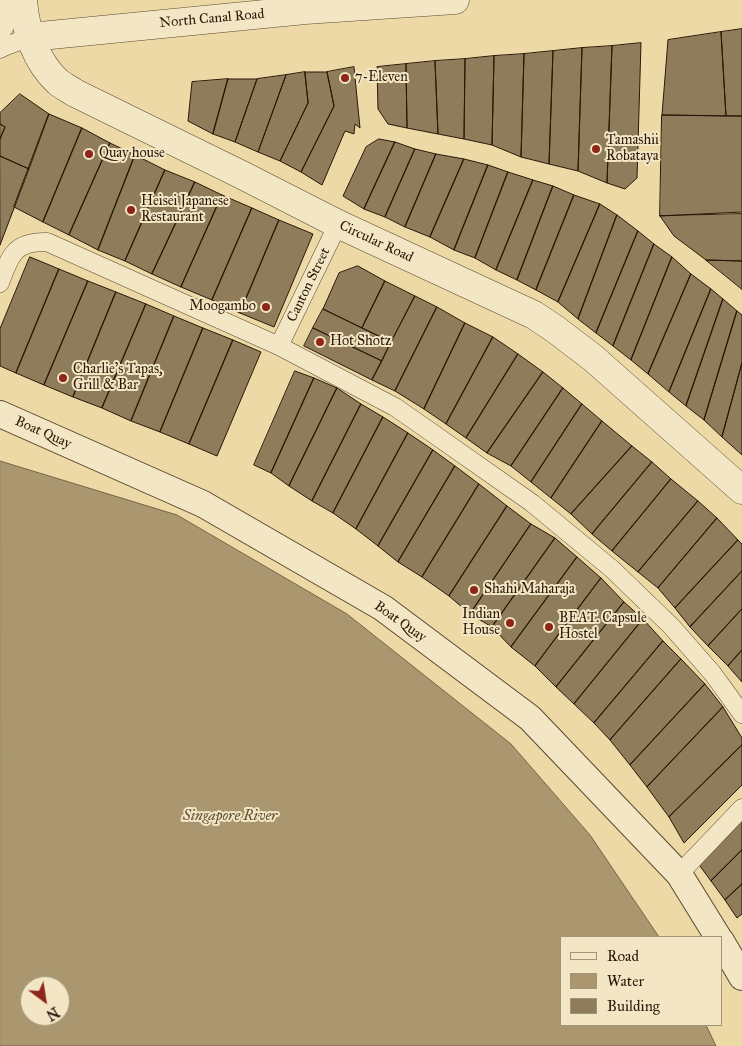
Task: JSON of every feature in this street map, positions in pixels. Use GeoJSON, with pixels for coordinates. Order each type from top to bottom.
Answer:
{"type":"FeatureCollection","features":[{"type":"Feature","properties":{"kind":"street"},"geometry":{"type":"LineString","coordinates":[[0,25],[2,17],[1,0]]}},
{"type":"Feature","properties":{"kind":"street","name":"Circular Road"},"geometry":{"type":"LineString","coordinates":[[23,0],[30,37],[42,60],[49,72],[75,93],[338,224],[534,315],[593,358],[742,490]]}},
{"type":"Feature","properties":{"kind":"street","name":"North Canal Road"},"geometry":{"type":"LineString","coordinates":[[30,37],[305,10],[454,0]]}},
{"type":"Feature","properties":{"kind":"street","name":"Boat Quay"},"geometry":{"type":"LineString","coordinates":[[0,414],[203,504],[383,608],[530,718],[679,874],[717,936]]}},
{"type":"Feature","properties":{"kind":"street"},"geometry":{"type":"LineString","coordinates":[[722,943],[742,977]]}},
{"type":"Feature","properties":{"kind":"lane"},"geometry":{"type":"LineString","coordinates":[[0,49],[30,37]]}},
{"type":"Feature","properties":{"kind":"lane","name":"Canton Street"},"geometry":{"type":"LineString","coordinates":[[279,346],[338,224]]}},
{"type":"Feature","properties":{"kind":"lane"},"geometry":{"type":"LineString","coordinates":[[0,283],[7,263],[12,255],[21,247],[34,242],[47,242],[279,346],[395,407],[532,503],[612,569],[672,627],[713,674],[742,714]]}},
{"type":"Feature","properties":{"kind":"lane"},"geometry":{"type":"LineString","coordinates":[[679,874],[742,808]]}},
{"type":"Feature","properties":{"kind":"water","name":"Singapore River"},"geometry":{"type":"Polygon","coordinates":[[[0,461],[177,515],[347,614],[511,744],[590,835],[658,936],[560,936],[560,1026],[706,1026],[716,1046],[0,1046],[0,461]]]}},
{"type":"Feature","properties":{"kind":"building"},"geometry":{"type":"Polygon","coordinates":[[[742,29],[742,116],[726,116],[721,32],[742,29]]]}},
{"type":"Feature","properties":{"kind":"building"},"geometry":{"type":"Polygon","coordinates":[[[721,32],[726,116],[662,115],[668,40],[721,32]]]}},
{"type":"Feature","properties":{"kind":"building"},"geometry":{"type":"Polygon","coordinates":[[[641,43],[637,178],[625,189],[607,183],[612,46],[641,43]]]}},
{"type":"Feature","properties":{"kind":"building"},"geometry":{"type":"Polygon","coordinates":[[[612,46],[607,183],[578,171],[582,48],[612,46]]]}},
{"type":"Feature","properties":{"kind":"building"},"geometry":{"type":"Polygon","coordinates":[[[582,48],[578,171],[549,164],[553,51],[582,48]]]}},
{"type":"Feature","properties":{"kind":"building"},"geometry":{"type":"Polygon","coordinates":[[[553,51],[549,164],[521,157],[524,54],[553,51]]]}},
{"type":"Feature","properties":{"kind":"building"},"geometry":{"type":"Polygon","coordinates":[[[524,54],[521,157],[492,145],[494,56],[524,54]]]}},
{"type":"Feature","properties":{"kind":"building"},"geometry":{"type":"Polygon","coordinates":[[[494,56],[492,145],[464,139],[465,59],[494,56]]]}},
{"type":"Feature","properties":{"kind":"building"},"geometry":{"type":"Polygon","coordinates":[[[465,59],[464,139],[438,134],[435,61],[465,59]]]}},
{"type":"Feature","properties":{"kind":"building"},"geometry":{"type":"Polygon","coordinates":[[[435,61],[438,134],[407,128],[406,64],[435,61]]]}},
{"type":"Feature","properties":{"kind":"building"},"geometry":{"type":"Polygon","coordinates":[[[406,64],[407,128],[388,124],[378,109],[377,67],[406,64]]]}},
{"type":"Feature","properties":{"kind":"building"},"geometry":{"type":"Polygon","coordinates":[[[354,67],[360,128],[355,124],[354,134],[345,131],[322,185],[301,172],[334,106],[327,72],[354,67]]]}},
{"type":"Feature","properties":{"kind":"building"},"geometry":{"type":"Polygon","coordinates":[[[305,72],[308,103],[280,161],[258,152],[286,75],[305,72]]]}},
{"type":"Feature","properties":{"kind":"building"},"geometry":{"type":"Polygon","coordinates":[[[305,72],[327,72],[334,106],[301,172],[280,161],[308,103],[305,72]]]}},
{"type":"Feature","properties":{"kind":"building"},"geometry":{"type":"Polygon","coordinates":[[[286,75],[258,152],[235,142],[257,79],[286,75]]]}},
{"type":"Feature","properties":{"kind":"building"},"geometry":{"type":"Polygon","coordinates":[[[228,79],[257,79],[235,142],[213,134],[228,79]]]}},
{"type":"Feature","properties":{"kind":"building"},"geometry":{"type":"Polygon","coordinates":[[[228,79],[213,134],[188,121],[192,82],[228,79]]]}},
{"type":"Feature","properties":{"kind":"building"},"geometry":{"type":"Polygon","coordinates":[[[20,94],[49,114],[29,169],[0,156],[0,139],[5,127],[0,124],[0,113],[20,94]]]}},
{"type":"Feature","properties":{"kind":"building"},"geometry":{"type":"Polygon","coordinates":[[[49,114],[82,128],[43,222],[14,207],[49,114]]]}},
{"type":"Feature","properties":{"kind":"building"},"geometry":{"type":"Polygon","coordinates":[[[662,115],[742,116],[742,212],[660,216],[662,115]]]}},
{"type":"Feature","properties":{"kind":"building"},"geometry":{"type":"Polygon","coordinates":[[[0,124],[5,127],[0,139],[0,124]]]}},
{"type":"Feature","properties":{"kind":"building"},"geometry":{"type":"Polygon","coordinates":[[[82,128],[110,143],[69,235],[43,222],[82,128]]]}},
{"type":"Feature","properties":{"kind":"building"},"geometry":{"type":"Polygon","coordinates":[[[379,139],[395,142],[364,209],[343,196],[366,147],[379,139]]]}},
{"type":"Feature","properties":{"kind":"building"},"geometry":{"type":"Polygon","coordinates":[[[395,142],[415,149],[385,217],[364,209],[395,142]]]}},
{"type":"Feature","properties":{"kind":"building"},"geometry":{"type":"Polygon","coordinates":[[[110,143],[135,155],[98,250],[69,235],[110,143]]]}},
{"type":"Feature","properties":{"kind":"building"},"geometry":{"type":"Polygon","coordinates":[[[415,149],[436,154],[405,227],[385,217],[415,149]]]}},
{"type":"Feature","properties":{"kind":"building"},"geometry":{"type":"Polygon","coordinates":[[[436,154],[464,159],[430,237],[405,227],[436,154]]]}},
{"type":"Feature","properties":{"kind":"building","name":"Heisei Japanese Restaurant"},"geometry":{"type":"Polygon","coordinates":[[[135,155],[165,170],[125,261],[98,250],[135,155]]]}},
{"type":"Feature","properties":{"kind":"building"},"geometry":{"type":"Polygon","coordinates":[[[0,156],[29,169],[0,245],[0,156]]]}},
{"type":"Feature","properties":{"kind":"building"},"geometry":{"type":"Polygon","coordinates":[[[464,159],[488,165],[454,250],[430,237],[464,159]]]}},
{"type":"Feature","properties":{"kind":"building"},"geometry":{"type":"Polygon","coordinates":[[[488,165],[508,172],[475,258],[454,250],[488,165]]]}},
{"type":"Feature","properties":{"kind":"building"},"geometry":{"type":"Polygon","coordinates":[[[165,170],[195,182],[152,274],[125,261],[165,170]]]}},
{"type":"Feature","properties":{"kind":"building"},"geometry":{"type":"Polygon","coordinates":[[[508,172],[533,180],[496,270],[475,258],[508,172]]]}},
{"type":"Feature","properties":{"kind":"building"},"geometry":{"type":"Polygon","coordinates":[[[533,180],[553,186],[517,280],[496,270],[533,180]]]}},
{"type":"Feature","properties":{"kind":"building"},"geometry":{"type":"Polygon","coordinates":[[[195,182],[222,195],[181,287],[152,274],[195,182]]]}},
{"type":"Feature","properties":{"kind":"building"},"geometry":{"type":"Polygon","coordinates":[[[553,186],[574,195],[536,290],[517,280],[553,186]]]}},
{"type":"Feature","properties":{"kind":"building"},"geometry":{"type":"Polygon","coordinates":[[[222,195],[252,208],[212,300],[181,287],[222,195]]]}},
{"type":"Feature","properties":{"kind":"building"},"geometry":{"type":"Polygon","coordinates":[[[574,195],[600,204],[558,302],[536,290],[574,195]]]}},
{"type":"Feature","properties":{"kind":"building"},"geometry":{"type":"Polygon","coordinates":[[[600,204],[617,215],[578,319],[558,302],[600,204]]]}},
{"type":"Feature","properties":{"kind":"building"},"geometry":{"type":"Polygon","coordinates":[[[252,208],[279,220],[240,313],[212,300],[252,208]]]}},
{"type":"Feature","properties":{"kind":"building"},"geometry":{"type":"Polygon","coordinates":[[[742,214],[742,261],[706,260],[674,236],[660,216],[742,214]]]}},
{"type":"Feature","properties":{"kind":"building"},"geometry":{"type":"Polygon","coordinates":[[[617,215],[638,231],[596,333],[578,319],[617,215]]]}},
{"type":"Feature","properties":{"kind":"building"},"geometry":{"type":"Polygon","coordinates":[[[279,220],[313,234],[274,327],[240,313],[279,220]]]}},
{"type":"Feature","properties":{"kind":"building"},"geometry":{"type":"Polygon","coordinates":[[[638,231],[654,244],[613,346],[596,333],[638,231]]]}},
{"type":"Feature","properties":{"kind":"building"},"geometry":{"type":"Polygon","coordinates":[[[654,244],[672,257],[631,360],[613,346],[654,244]]]}},
{"type":"Feature","properties":{"kind":"building"},"geometry":{"type":"Polygon","coordinates":[[[30,257],[59,269],[16,373],[0,366],[0,329],[30,257]]]}},
{"type":"Feature","properties":{"kind":"building"},"geometry":{"type":"Polygon","coordinates":[[[672,257],[691,274],[648,374],[631,360],[672,257]]]}},
{"type":"Feature","properties":{"kind":"building"},"geometry":{"type":"Polygon","coordinates":[[[706,260],[742,261],[742,289],[706,260]]]}},
{"type":"Feature","properties":{"kind":"building"},"geometry":{"type":"Polygon","coordinates":[[[358,266],[385,281],[362,328],[323,309],[339,273],[358,266]]]}},
{"type":"Feature","properties":{"kind":"building"},"geometry":{"type":"Polygon","coordinates":[[[59,269],[88,281],[44,385],[16,373],[59,269]]]}},
{"type":"Feature","properties":{"kind":"building"},"geometry":{"type":"Polygon","coordinates":[[[691,274],[711,289],[669,392],[648,374],[691,274]]]}},
{"type":"Feature","properties":{"kind":"building"},"geometry":{"type":"Polygon","coordinates":[[[88,281],[116,292],[73,397],[44,385],[88,281]]]}},
{"type":"Feature","properties":{"kind":"building"},"geometry":{"type":"Polygon","coordinates":[[[385,281],[415,296],[391,342],[362,328],[385,281]]]}},
{"type":"Feature","properties":{"kind":"building"},"geometry":{"type":"Polygon","coordinates":[[[711,289],[723,299],[686,406],[669,392],[711,289]]]}},
{"type":"Feature","properties":{"kind":"building"},"geometry":{"type":"Polygon","coordinates":[[[116,292],[146,304],[102,408],[73,397],[116,292]]]}},
{"type":"Feature","properties":{"kind":"building"},"geometry":{"type":"Polygon","coordinates":[[[415,296],[437,307],[395,391],[372,380],[415,296]]]}},
{"type":"Feature","properties":{"kind":"building"},"geometry":{"type":"Polygon","coordinates":[[[723,299],[737,311],[704,420],[686,406],[723,299]]]}},
{"type":"Feature","properties":{"kind":"building"},"geometry":{"type":"Polygon","coordinates":[[[146,304],[174,316],[131,421],[102,408],[146,304]]]}},
{"type":"Feature","properties":{"kind":"building"},"geometry":{"type":"Polygon","coordinates":[[[437,307],[465,323],[424,409],[395,391],[437,307]]]}},
{"type":"Feature","properties":{"kind":"building"},"geometry":{"type":"Polygon","coordinates":[[[323,309],[391,342],[382,361],[313,328],[323,309]]]}},
{"type":"Feature","properties":{"kind":"building"},"geometry":{"type":"Polygon","coordinates":[[[737,311],[742,315],[742,363],[722,437],[704,420],[737,311]]]}},
{"type":"Feature","properties":{"kind":"building"},"geometry":{"type":"Polygon","coordinates":[[[174,316],[203,328],[160,432],[131,421],[174,316]]]}},
{"type":"Feature","properties":{"kind":"building"},"geometry":{"type":"Polygon","coordinates":[[[465,323],[493,337],[446,424],[424,409],[465,323]]]}},
{"type":"Feature","properties":{"kind":"building"},"geometry":{"type":"Polygon","coordinates":[[[203,328],[233,340],[189,444],[160,432],[203,328]]]}},
{"type":"Feature","properties":{"kind":"building"},"geometry":{"type":"Polygon","coordinates":[[[313,328],[382,361],[372,380],[304,346],[313,328]]]}},
{"type":"Feature","properties":{"kind":"building"},"geometry":{"type":"Polygon","coordinates":[[[493,337],[518,354],[466,438],[446,424],[493,337]]]}},
{"type":"Feature","properties":{"kind":"building"},"geometry":{"type":"Polygon","coordinates":[[[233,340],[261,352],[217,456],[189,444],[233,340]]]}},
{"type":"Feature","properties":{"kind":"building"},"geometry":{"type":"Polygon","coordinates":[[[518,354],[543,372],[487,453],[466,438],[518,354]]]}},
{"type":"Feature","properties":{"kind":"building"},"geometry":{"type":"Polygon","coordinates":[[[742,363],[742,455],[722,437],[742,363]]]}},
{"type":"Feature","properties":{"kind":"building"},"geometry":{"type":"Polygon","coordinates":[[[295,371],[314,378],[271,473],[254,465],[295,371]]]}},
{"type":"Feature","properties":{"kind":"building"},"geometry":{"type":"Polygon","coordinates":[[[543,372],[563,388],[511,466],[487,453],[543,372]]]}},
{"type":"Feature","properties":{"kind":"building"},"geometry":{"type":"Polygon","coordinates":[[[314,378],[337,388],[289,486],[271,473],[314,378]]]}},
{"type":"Feature","properties":{"kind":"building"},"geometry":{"type":"Polygon","coordinates":[[[337,388],[361,404],[312,501],[289,486],[337,388]]]}},
{"type":"Feature","properties":{"kind":"building"},"geometry":{"type":"Polygon","coordinates":[[[563,388],[582,404],[531,482],[511,466],[563,388]]]}},
{"type":"Feature","properties":{"kind":"building"},"geometry":{"type":"Polygon","coordinates":[[[361,404],[383,417],[333,513],[312,501],[361,404]]]}},
{"type":"Feature","properties":{"kind":"building"},"geometry":{"type":"Polygon","coordinates":[[[582,404],[602,421],[551,498],[531,482],[582,404]]]}},
{"type":"Feature","properties":{"kind":"building"},"geometry":{"type":"Polygon","coordinates":[[[383,417],[408,433],[356,529],[333,513],[383,417]]]}},
{"type":"Feature","properties":{"kind":"building"},"geometry":{"type":"Polygon","coordinates":[[[602,421],[632,446],[571,514],[551,498],[602,421]]]}},
{"type":"Feature","properties":{"kind":"building"},"geometry":{"type":"Polygon","coordinates":[[[408,433],[433,450],[378,546],[356,529],[408,433]]]}},
{"type":"Feature","properties":{"kind":"building"},"geometry":{"type":"Polygon","coordinates":[[[632,446],[652,462],[592,534],[571,514],[632,446]]]}},
{"type":"Feature","properties":{"kind":"building"},"geometry":{"type":"Polygon","coordinates":[[[433,450],[455,466],[398,562],[378,546],[433,450]]]}},
{"type":"Feature","properties":{"kind":"building"},"geometry":{"type":"Polygon","coordinates":[[[652,462],[671,479],[612,551],[592,534],[652,462]]]}},
{"type":"Feature","properties":{"kind":"building"},"geometry":{"type":"Polygon","coordinates":[[[455,466],[479,484],[422,577],[398,562],[455,466]]]}},
{"type":"Feature","properties":{"kind":"building"},"geometry":{"type":"Polygon","coordinates":[[[671,479],[698,501],[638,572],[612,551],[671,479]]]}},
{"type":"Feature","properties":{"kind":"building"},"geometry":{"type":"Polygon","coordinates":[[[479,484],[507,506],[449,596],[422,577],[479,484]]]}},
{"type":"Feature","properties":{"kind":"building"},"geometry":{"type":"Polygon","coordinates":[[[698,501],[717,518],[658,588],[638,572],[698,501]]]}},
{"type":"Feature","properties":{"kind":"building"},"geometry":{"type":"Polygon","coordinates":[[[507,506],[531,524],[470,614],[449,596],[507,506]]]}},
{"type":"Feature","properties":{"kind":"building"},"geometry":{"type":"Polygon","coordinates":[[[717,518],[738,540],[675,608],[658,588],[717,518]]]}},
{"type":"Feature","properties":{"kind":"building"},"geometry":{"type":"Polygon","coordinates":[[[531,524],[555,538],[492,627],[470,614],[531,524]]]}},
{"type":"Feature","properties":{"kind":"building"},"geometry":{"type":"Polygon","coordinates":[[[555,538],[577,557],[511,647],[492,627],[555,538]]]}},
{"type":"Feature","properties":{"kind":"building"},"geometry":{"type":"Polygon","coordinates":[[[738,540],[742,544],[742,571],[690,627],[675,608],[738,540]]]}},
{"type":"Feature","properties":{"kind":"building"},"geometry":{"type":"Polygon","coordinates":[[[577,557],[601,578],[535,666],[511,647],[577,557]]]}},
{"type":"Feature","properties":{"kind":"building"},"geometry":{"type":"Polygon","coordinates":[[[742,571],[742,609],[708,646],[690,627],[742,571]]]}},
{"type":"Feature","properties":{"kind":"building"},"geometry":{"type":"Polygon","coordinates":[[[601,578],[624,602],[556,687],[535,666],[601,578]]]}},
{"type":"Feature","properties":{"kind":"building"},"geometry":{"type":"Polygon","coordinates":[[[624,602],[643,619],[574,704],[556,687],[624,602]]]}},
{"type":"Feature","properties":{"kind":"building"},"geometry":{"type":"Polygon","coordinates":[[[742,609],[742,650],[728,666],[708,646],[742,609]]]}},
{"type":"Feature","properties":{"kind":"building"},"geometry":{"type":"Polygon","coordinates":[[[643,619],[663,641],[594,723],[574,704],[643,619]]]}},
{"type":"Feature","properties":{"kind":"building"},"geometry":{"type":"Polygon","coordinates":[[[663,641],[681,659],[610,740],[594,723],[663,641]]]}},
{"type":"Feature","properties":{"kind":"building"},"geometry":{"type":"Polygon","coordinates":[[[742,650],[742,682],[728,666],[742,650]]]}},
{"type":"Feature","properties":{"kind":"building"},"geometry":{"type":"Polygon","coordinates":[[[681,659],[705,684],[630,765],[610,740],[681,659]]]}},
{"type":"Feature","properties":{"kind":"building"},"geometry":{"type":"Polygon","coordinates":[[[705,684],[723,707],[647,787],[630,765],[705,684]]]}},
{"type":"Feature","properties":{"kind":"building"},"geometry":{"type":"Polygon","coordinates":[[[723,707],[742,738],[742,745],[669,817],[647,787],[723,707]]]}},
{"type":"Feature","properties":{"kind":"building"},"geometry":{"type":"Polygon","coordinates":[[[742,745],[742,785],[684,843],[669,817],[742,745]]]}},
{"type":"Feature","properties":{"kind":"building"},"geometry":{"type":"Polygon","coordinates":[[[742,820],[742,850],[711,881],[697,862],[742,820]]]}},
{"type":"Feature","properties":{"kind":"building"},"geometry":{"type":"Polygon","coordinates":[[[742,850],[742,884],[725,900],[711,881],[742,850]]]}},
{"type":"Feature","properties":{"kind":"building"},"geometry":{"type":"Polygon","coordinates":[[[742,884],[742,914],[737,918],[725,900],[742,884]]]}},
{"type":"Feature","properties":{"kind":"place","name":"7-Eleven"},"geometry":{"type":"Point","coordinates":[345,78]}},
{"type":"Feature","properties":{"kind":"place","name":"Tamashii Robataya"},"geometry":{"type":"Point","coordinates":[596,149]}},
{"type":"Feature","properties":{"kind":"place","name":"Quay house"},"geometry":{"type":"Point","coordinates":[89,154]}},
{"type":"Feature","properties":{"kind":"place","name":"Heisei Japanese Restaurant"},"geometry":{"type":"Point","coordinates":[131,210]}},
{"type":"Feature","properties":{"kind":"place","name":"Moogambo"},"geometry":{"type":"Point","coordinates":[266,307]}},
{"type":"Feature","properties":{"kind":"place","name":"Hot Shotz"},"geometry":{"type":"Point","coordinates":[320,342]}},
{"type":"Feature","properties":{"kind":"place","name":"Charlie's Tapas, Grill & Bar"},"geometry":{"type":"Point","coordinates":[63,378]}},
{"type":"Feature","properties":{"kind":"place","name":"Shahi Maharaja"},"geometry":{"type":"Point","coordinates":[474,590]}},
{"type":"Feature","properties":{"kind":"place","name":"Indian House"},"geometry":{"type":"Point","coordinates":[510,623]}},
{"type":"Feature","properties":{"kind":"place","name":"BEAT. Capsule Hostel"},"geometry":{"type":"Point","coordinates":[549,627]}}]}
